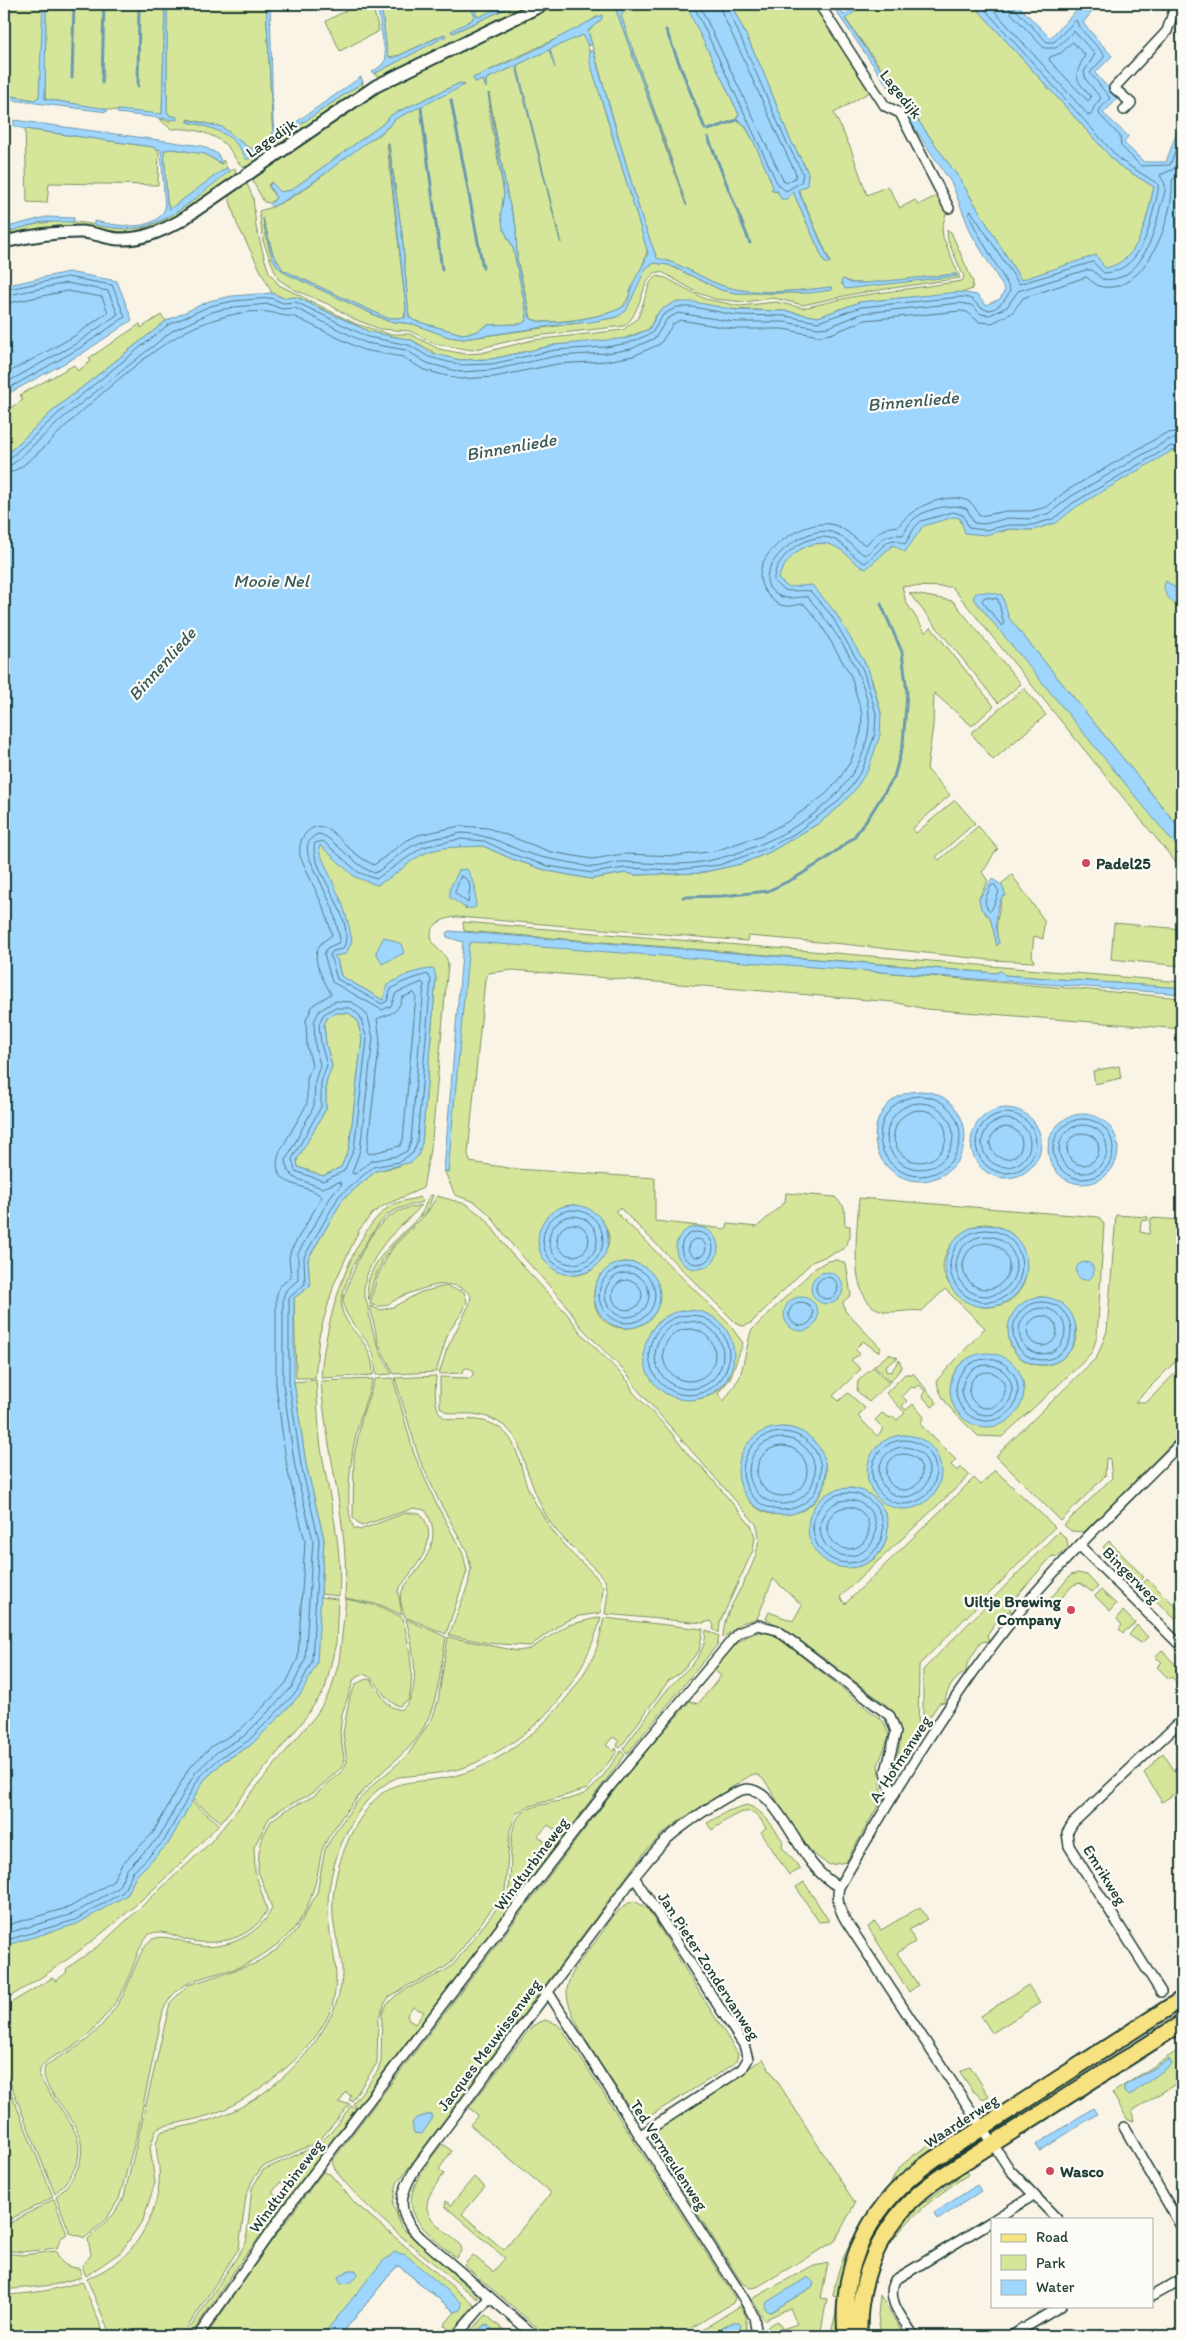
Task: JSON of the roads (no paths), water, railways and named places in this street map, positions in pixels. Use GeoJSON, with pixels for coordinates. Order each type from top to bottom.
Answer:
{"type":"FeatureCollection","features":[{"type":"Feature","properties":{"kind":"main road","name":"Waarderweg"},"geometry":{"type":"LineString","coordinates":[[846,2336],[845,2300],[852,2267],[863,2237],[875,2216],[892,2193],[912,2174],[1182,1999]]}},
{"type":"Feature","properties":{"kind":"main road"},"geometry":{"type":"LineString","coordinates":[[859,2336],[860,2307],[866,2278],[875,2252],[894,2219],[923,2190],[1182,2023]]}},
{"type":"Feature","properties":{"kind":"street","name":"Lagedijk"},"geometry":{"type":"LineString","coordinates":[[4,242],[55,232],[83,232],[117,239],[156,234],[180,222],[376,86],[544,4]]}},
{"type":"Feature","properties":{"kind":"street","name":"Lagedijk"},"geometry":{"type":"LineString","coordinates":[[819,4],[886,106],[900,113],[949,208]]}},
{"type":"Feature","properties":{"kind":"street"},"geometry":{"type":"LineString","coordinates":[[1124,110],[1131,103],[1114,88],[1167,31],[1176,4]]}},
{"type":"Feature","properties":{"kind":"street","name":"A. Hofmanweg"},"geometry":{"type":"LineString","coordinates":[[839,1887],[892,1798],[991,1649],[1032,1596],[1182,1442]]}},
{"type":"Feature","properties":{"kind":"street","name":"Bingerweg"},"geometry":{"type":"LineString","coordinates":[[1080,1546],[1182,1647]]}},
{"type":"Feature","properties":{"kind":"street","name":"Windturbineweg"},"geometry":{"type":"LineString","coordinates":[[198,2336],[286,2210],[550,1863],[610,1786],[738,1633],[758,1625],[777,1630],[890,1716],[896,1732],[886,1772],[892,1798]]}},
{"type":"Feature","properties":{"kind":"street","name":"Emrikweg"},"geometry":{"type":"LineString","coordinates":[[1162,1992],[1069,1846],[1067,1833],[1073,1823],[1182,1720]]}},
{"type":"Feature","properties":{"kind":"street","name":"Jacques Meuwissenweg"},"geometry":{"type":"LineString","coordinates":[[535,2336],[414,2231],[405,2219],[402,2196],[408,2179],[634,1877],[663,1843],[678,1830],[732,1794],[746,1789],[753,1790],[763,1795],[774,1807],[812,1864],[825,1878],[839,1887]]}},
{"type":"Feature","properties":{"kind":"street","name":"Jan Pieter Zondervanweg"},"geometry":{"type":"LineString","coordinates":[[634,1877],[744,2045],[748,2059],[742,2069],[639,2136]]}},
{"type":"Feature","properties":{"kind":"street"},"geometry":{"type":"LineString","coordinates":[[839,1887],[837,1895],[842,1915],[1010,2170],[1056,2218]]}},
{"type":"Feature","properties":{"kind":"street","name":"Ted Vermeulenweg"},"geometry":{"type":"LineString","coordinates":[[548,1992],[752,2312],[757,2328],[757,2336]]}},
{"type":"Feature","properties":{"kind":"street"},"geometry":{"type":"LineString","coordinates":[[1124,2127],[1182,2228]]}},
{"type":"Feature","properties":{"kind":"street"},"geometry":{"type":"LineString","coordinates":[[997,2218],[1034,2195]]}},
{"type":"Feature","properties":{"kind":"street"},"geometry":{"type":"LineString","coordinates":[[914,2336],[891,2299],[890,2289],[895,2280],[991,2222]]}},
{"type":"Feature","properties":{"kind":"street"},"geometry":{"type":"LineString","coordinates":[[1154,2295],[1182,2279]]}},
{"type":"Feature","properties":{"kind":"street"},"geometry":{"type":"LineString","coordinates":[[456,2336],[490,2297]]}},
{"type":"Feature","properties":{"kind":"street"},"geometry":{"type":"LineString","coordinates":[[1011,2336],[1058,2308]]}},
{"type":"Feature","properties":{"kind":"water"},"geometry":{"type":"Polygon","coordinates":[[[43,4],[46,4],[45,99],[107,109],[107,112],[4,99],[4,95],[34,100],[39,97],[43,4]]]}},
{"type":"Feature","properties":{"kind":"water"},"geometry":{"type":"Polygon","coordinates":[[[165,4],[167,4],[167,111],[169,115],[177,117],[177,120],[117,113],[118,110],[162,114],[165,4]]]}},
{"type":"Feature","properties":{"kind":"water"},"geometry":{"type":"Polygon","coordinates":[[[266,4],[270,4],[273,122],[277,131],[289,127],[361,77],[363,82],[249,159],[246,159],[236,143],[229,137],[215,129],[188,122],[188,120],[222,127],[249,148],[255,149],[273,137],[266,4]]]}},
{"type":"Feature","properties":{"kind":"water"},"geometry":{"type":"Polygon","coordinates":[[[377,4],[381,4],[389,57],[394,58],[445,34],[446,36],[374,74],[372,72],[381,66],[386,59],[377,4]]]}},
{"type":"Feature","properties":{"kind":"water"},"geometry":{"type":"Polygon","coordinates":[[[471,4],[474,4],[476,15],[479,17],[507,4],[516,4],[452,33],[451,31],[472,20],[474,16],[471,4]]]}},
{"type":"Feature","properties":{"kind":"water"},"geometry":{"type":"Polygon","coordinates":[[[614,4],[643,4],[623,12],[621,16],[687,206],[614,4]]]}},
{"type":"Feature","properties":{"kind":"water"},"geometry":{"type":"Polygon","coordinates":[[[687,4],[731,4],[763,71],[789,137],[808,173],[807,186],[798,190],[830,263],[825,263],[793,192],[787,199],[781,199],[777,190],[771,190],[773,187],[759,152],[745,125],[736,118],[739,115],[736,108],[687,4]]]}},
{"type":"Feature","properties":{"kind":"water"},"geometry":{"type":"Polygon","coordinates":[[[831,4],[836,4],[844,15],[859,4],[865,4],[845,19],[894,89],[891,91],[831,4]]]}},
{"type":"Feature","properties":{"kind":"water","name":"Mooie Nel"},"geometry":{"type":"Polygon","coordinates":[[[973,4],[1017,4],[1050,38],[1083,4],[1089,10],[1094,4],[1098,4],[1083,23],[1112,56],[1095,73],[1118,99],[1103,113],[1128,136],[1124,143],[1144,162],[1166,162],[1182,118],[1182,455],[1173,450],[1076,507],[1056,523],[1033,530],[1009,529],[985,535],[965,533],[960,518],[954,517],[923,526],[905,552],[893,545],[866,569],[841,550],[821,543],[803,548],[788,561],[778,579],[788,587],[812,585],[835,612],[868,668],[881,713],[880,735],[868,770],[854,791],[839,807],[819,823],[770,852],[741,864],[700,873],[636,875],[625,873],[591,879],[548,871],[512,859],[483,846],[463,847],[460,844],[460,847],[444,848],[422,854],[377,885],[355,877],[320,845],[319,851],[343,905],[352,941],[346,954],[334,956],[337,959],[341,976],[383,1000],[387,985],[409,974],[421,970],[434,969],[436,978],[422,1143],[418,1156],[412,1162],[376,1171],[343,1199],[308,1259],[310,1286],[294,1298],[294,1382],[306,1464],[324,1539],[317,1663],[301,1694],[276,1720],[251,1745],[224,1761],[204,1780],[168,1844],[136,1876],[127,1895],[77,1924],[4,1946],[4,457],[56,408],[166,321],[209,301],[232,296],[272,293],[284,298],[296,297],[370,332],[412,340],[431,353],[460,360],[492,359],[555,345],[628,338],[649,329],[659,311],[675,302],[694,302],[736,310],[785,311],[818,317],[860,302],[959,292],[977,295],[986,305],[1000,299],[1005,290],[971,233],[952,184],[903,108],[907,105],[959,178],[1021,280],[1096,255],[1105,268],[1117,264],[1127,257],[1135,247],[1145,224],[1154,187],[1117,164],[973,4]],[[336,1013],[327,1018],[324,1025],[326,1044],[332,1066],[326,1083],[326,1109],[297,1160],[298,1167],[323,1176],[341,1167],[349,1149],[362,1039],[357,1020],[349,1013],[336,1013]]]}},
{"type":"Feature","properties":{"kind":"water"},"geometry":{"type":"Polygon","coordinates":[[[602,15],[602,19],[588,31],[592,45],[588,46],[583,35],[550,49],[555,68],[549,50],[517,65],[561,243],[516,66],[486,79],[486,88],[483,80],[475,82],[473,78],[533,51],[602,15]]]}},
{"type":"Feature","properties":{"kind":"water"},"geometry":{"type":"Polygon","coordinates":[[[593,50],[642,219],[657,258],[674,263],[720,285],[745,291],[775,292],[831,287],[832,290],[809,293],[737,293],[721,290],[669,265],[654,263],[646,268],[626,311],[617,317],[463,339],[449,337],[413,324],[388,321],[285,273],[277,266],[272,257],[263,218],[273,254],[283,270],[387,318],[405,318],[406,308],[388,142],[402,234],[409,317],[415,321],[462,334],[476,332],[488,325],[521,324],[526,321],[527,315],[513,248],[503,228],[501,214],[504,193],[488,93],[508,199],[516,226],[517,259],[530,318],[537,321],[562,322],[606,314],[624,306],[648,253],[590,62],[589,51],[593,50]]]}},
{"type":"Feature","properties":{"kind":"water"},"geometry":{"type":"Polygon","coordinates":[[[460,83],[465,85],[395,119],[383,131],[306,187],[272,207],[270,205],[276,198],[269,185],[272,183],[281,192],[291,190],[383,124],[391,115],[460,83]]]}},
{"type":"Feature","properties":{"kind":"water"},"geometry":{"type":"Polygon","coordinates":[[[14,120],[202,146],[218,154],[222,164],[205,154],[173,149],[164,150],[167,203],[170,209],[220,172],[227,168],[230,171],[175,213],[150,225],[126,229],[94,225],[94,221],[123,226],[143,225],[159,217],[165,209],[161,150],[153,147],[25,129],[14,126],[14,120]]]}},
{"type":"Feature","properties":{"kind":"water"},"geometry":{"type":"Polygon","coordinates":[[[46,217],[74,218],[74,222],[42,222],[4,233],[4,228],[46,217]]]}},
{"type":"Feature","properties":{"kind":"water"},"geometry":{"type":"Polygon","coordinates":[[[68,272],[117,281],[132,320],[83,353],[4,396],[4,286],[68,272]]]}},
{"type":"Feature","properties":{"kind":"water"},"geometry":{"type":"Polygon","coordinates":[[[956,274],[957,276],[845,289],[841,281],[843,279],[851,283],[866,283],[956,274]]]}},
{"type":"Feature","properties":{"kind":"water"},"geometry":{"type":"Polygon","coordinates":[[[1166,581],[1182,593],[1182,611],[1166,594],[1164,585],[1166,581]]]}},
{"type":"Feature","properties":{"kind":"water"},"geometry":{"type":"Polygon","coordinates":[[[987,592],[1002,595],[1009,618],[1182,831],[1182,853],[973,598],[976,593],[987,592]]]}},
{"type":"Feature","properties":{"kind":"water"},"geometry":{"type":"Polygon","coordinates":[[[467,869],[475,886],[476,907],[472,908],[466,907],[450,898],[450,888],[459,870],[467,869]]]}},
{"type":"Feature","properties":{"kind":"water"},"geometry":{"type":"Polygon","coordinates":[[[992,879],[1002,885],[1006,896],[1002,897],[997,914],[996,932],[999,943],[997,946],[990,917],[981,909],[979,899],[992,879]]]}},
{"type":"Feature","properties":{"kind":"water"},"geometry":{"type":"Polygon","coordinates":[[[449,931],[995,973],[1001,971],[1005,975],[1182,988],[1182,994],[472,942],[469,944],[448,1172],[444,1170],[463,942],[447,937],[446,933],[449,931]]]}},
{"type":"Feature","properties":{"kind":"water"},"geometry":{"type":"Polygon","coordinates":[[[384,937],[401,944],[404,953],[382,964],[376,952],[384,937]]]}},
{"type":"Feature","properties":{"kind":"water"},"geometry":{"type":"Polygon","coordinates":[[[920,1091],[937,1095],[952,1104],[961,1119],[965,1136],[961,1153],[952,1168],[937,1177],[920,1181],[903,1177],[888,1168],[879,1153],[875,1136],[879,1119],[888,1104],[903,1095],[920,1091]]]}},
{"type":"Feature","properties":{"kind":"water"},"geometry":{"type":"Polygon","coordinates":[[[1006,1108],[1019,1111],[1031,1118],[1038,1130],[1041,1143],[1038,1156],[1031,1168],[1019,1175],[1006,1178],[993,1175],[981,1168],[974,1156],[971,1143],[974,1130],[981,1118],[993,1111],[1006,1108]]]}},
{"type":"Feature","properties":{"kind":"water"},"geometry":{"type":"Polygon","coordinates":[[[1083,1114],[1096,1117],[1108,1124],[1115,1136],[1118,1149],[1115,1162],[1108,1174],[1096,1181],[1083,1184],[1070,1181],[1058,1174],[1051,1162],[1048,1149],[1051,1136],[1058,1124],[1070,1117],[1083,1114]]]}},
{"type":"Feature","properties":{"kind":"water"},"geometry":{"type":"Polygon","coordinates":[[[573,1205],[586,1208],[598,1215],[605,1227],[608,1240],[605,1253],[598,1265],[586,1272],[573,1275],[560,1272],[548,1265],[541,1253],[538,1240],[541,1227],[548,1215],[560,1208],[573,1205]]]}},
{"type":"Feature","properties":{"kind":"water"},"geometry":{"type":"Polygon","coordinates":[[[978,1225],[994,1225],[1009,1232],[1020,1243],[1027,1258],[1024,1282],[1015,1295],[994,1307],[978,1307],[963,1300],[952,1289],[945,1274],[945,1258],[952,1243],[963,1232],[978,1225]]]}},
{"type":"Feature","properties":{"kind":"water"},"geometry":{"type":"Polygon","coordinates":[[[697,1227],[712,1233],[718,1248],[712,1263],[697,1269],[682,1263],[676,1248],[682,1233],[697,1227]]]}},
{"type":"Feature","properties":{"kind":"water"},"geometry":{"type":"Polygon","coordinates":[[[620,1262],[634,1262],[646,1267],[655,1276],[660,1288],[658,1308],[651,1319],[634,1328],[620,1328],[608,1323],[599,1314],[594,1302],[594,1288],[599,1276],[608,1267],[620,1262]]]}},
{"type":"Feature","properties":{"kind":"water"},"geometry":{"type":"Polygon","coordinates":[[[1085,1262],[1091,1265],[1094,1271],[1091,1277],[1085,1280],[1079,1277],[1076,1271],[1079,1265],[1085,1262]]]}},
{"type":"Feature","properties":{"kind":"water"},"geometry":{"type":"Polygon","coordinates":[[[827,1272],[839,1276],[843,1288],[839,1300],[827,1304],[815,1300],[811,1288],[815,1276],[827,1272]]]}},
{"type":"Feature","properties":{"kind":"water"},"geometry":{"type":"Polygon","coordinates":[[[801,1297],[808,1298],[813,1302],[817,1307],[817,1321],[813,1326],[808,1330],[801,1331],[794,1330],[789,1326],[785,1321],[784,1314],[785,1307],[789,1302],[794,1298],[801,1297]]]}},
{"type":"Feature","properties":{"kind":"water"},"geometry":{"type":"Polygon","coordinates":[[[1049,1297],[1061,1303],[1070,1312],[1076,1324],[1074,1344],[1066,1355],[1049,1365],[1035,1365],[1018,1355],[1010,1344],[1008,1324],[1018,1307],[1029,1299],[1049,1297]]]}},
{"type":"Feature","properties":{"kind":"water"},"geometry":{"type":"Polygon","coordinates":[[[689,1310],[706,1313],[721,1323],[731,1338],[734,1355],[731,1372],[721,1387],[706,1397],[689,1400],[672,1397],[657,1387],[647,1372],[644,1355],[647,1338],[657,1323],[672,1313],[689,1310]]]}},
{"type":"Feature","properties":{"kind":"water"},"geometry":{"type":"Polygon","coordinates":[[[987,1353],[1001,1356],[1013,1364],[1021,1376],[1024,1390],[1021,1404],[1013,1416],[1001,1424],[987,1427],[973,1424],[961,1416],[953,1404],[950,1390],[953,1376],[961,1364],[973,1356],[987,1353]]]}},
{"type":"Feature","properties":{"kind":"water"},"geometry":{"type":"Polygon","coordinates":[[[782,1427],[799,1430],[807,1434],[819,1446],[823,1454],[826,1471],[823,1488],[819,1496],[807,1508],[799,1512],[782,1515],[765,1512],[757,1508],[745,1496],[741,1488],[738,1471],[741,1454],[745,1446],[757,1434],[765,1430],[782,1427]]]}},
{"type":"Feature","properties":{"kind":"water"},"geometry":{"type":"Polygon","coordinates":[[[904,1435],[918,1438],[930,1446],[938,1458],[941,1472],[938,1486],[930,1498],[918,1506],[904,1509],[890,1506],[878,1498],[870,1486],[867,1472],[870,1458],[878,1446],[890,1438],[904,1435]]]}},
{"type":"Feature","properties":{"kind":"water"},"geometry":{"type":"Polygon","coordinates":[[[848,1488],[863,1491],[876,1500],[885,1513],[888,1528],[885,1543],[876,1556],[863,1565],[848,1568],[833,1565],[820,1556],[811,1543],[808,1528],[811,1513],[820,1500],[833,1491],[848,1488]]]}},
{"type":"Feature","properties":{"kind":"water"},"geometry":{"type":"Polygon","coordinates":[[[1169,2059],[1172,2064],[1129,2096],[1124,2092],[1124,2086],[1169,2059]]]}},
{"type":"Feature","properties":{"kind":"water"},"geometry":{"type":"Polygon","coordinates":[[[1093,2108],[1097,2114],[1040,2151],[1036,2145],[1093,2108]]]}},
{"type":"Feature","properties":{"kind":"water"},"geometry":{"type":"Polygon","coordinates":[[[431,2114],[432,2119],[422,2134],[414,2133],[412,2123],[416,2118],[431,2114]]]}},
{"type":"Feature","properties":{"kind":"water"},"geometry":{"type":"Polygon","coordinates":[[[977,2185],[981,2191],[939,2219],[936,2218],[934,2213],[977,2185]]]}},
{"type":"Feature","properties":{"kind":"water"},"geometry":{"type":"Polygon","coordinates":[[[395,2252],[406,2255],[462,2303],[461,2310],[455,2312],[399,2266],[395,2268],[340,2336],[322,2336],[382,2262],[395,2252]]]}},
{"type":"Feature","properties":{"kind":"water"},"geometry":{"type":"Polygon","coordinates":[[[349,2270],[356,2270],[357,2276],[349,2283],[341,2284],[338,2277],[349,2270]]]}},
{"type":"Feature","properties":{"kind":"water"},"geometry":{"type":"Polygon","coordinates":[[[808,2277],[814,2283],[812,2287],[771,2312],[767,2311],[765,2307],[767,2302],[808,2277]]]}},
{"type":"Feature","properties":{"kind":"water"},"geometry":{"type":"Polygon","coordinates":[[[733,2322],[739,2322],[741,2326],[735,2333],[727,2336],[709,2336],[733,2322]]]}},
{"type":"Feature","properties":{"kind":"water"},"geometry":{"type":"Polygon","coordinates":[[[487,2324],[501,2336],[483,2336],[479,2329],[487,2324]]]}},
{"type":"Feature","properties":{"kind":"waterway"},"geometry":{"type":"LineString","coordinates":[[72,78],[74,4]]}},
{"type":"Feature","properties":{"kind":"waterway"},"geometry":{"type":"LineString","coordinates":[[102,83],[104,4]]}},
{"type":"Feature","properties":{"kind":"waterway"},"geometry":{"type":"LineString","coordinates":[[138,86],[139,4]]}},
{"type":"Feature","properties":{"kind":"waterway"},"geometry":{"type":"LineString","coordinates":[[666,30],[705,129]]}},
{"type":"Feature","properties":{"kind":"waterway"},"geometry":{"type":"LineString","coordinates":[[451,100],[483,268]]}},
{"type":"Feature","properties":{"kind":"waterway"},"geometry":{"type":"LineString","coordinates":[[421,108],[442,270]]}},
{"type":"Feature","properties":{"kind":"waterway"},"geometry":{"type":"LineString","coordinates":[[708,130],[737,120]]}},
{"type":"Feature","properties":{"kind":"waterway"},"geometry":{"type":"LineString","coordinates":[[708,137],[750,243]]}},
{"type":"Feature","properties":{"kind":"waterway"},"geometry":{"type":"LineString","coordinates":[[683,897],[723,896],[768,891],[795,878],[826,859],[854,837],[872,812],[894,777],[903,744],[907,692],[902,652],[881,604]]}},
{"type":"Feature","properties":{"kind":"place","name":"Padel25"},"geometry":{"type":"Point","coordinates":[1086,863]}},
{"type":"Feature","properties":{"kind":"place","name":"Uiltje Brewing Company"},"geometry":{"type":"Point","coordinates":[1071,1610]}},
{"type":"Feature","properties":{"kind":"place","name":"Wasco"},"geometry":{"type":"Point","coordinates":[1050,2171]}},
{"type":"Feature","properties":{"kind":"water label","name":"Binnenliede"},"geometry":{"type":"Point","coordinates":[913,401]}},
{"type":"Feature","properties":{"kind":"water label","name":"Binnenliede"},"geometry":{"type":"Point","coordinates":[511,447]}},
{"type":"Feature","properties":{"kind":"water label","name":"Binnenliede"},"geometry":{"type":"Point","coordinates":[162,664]}}]}
